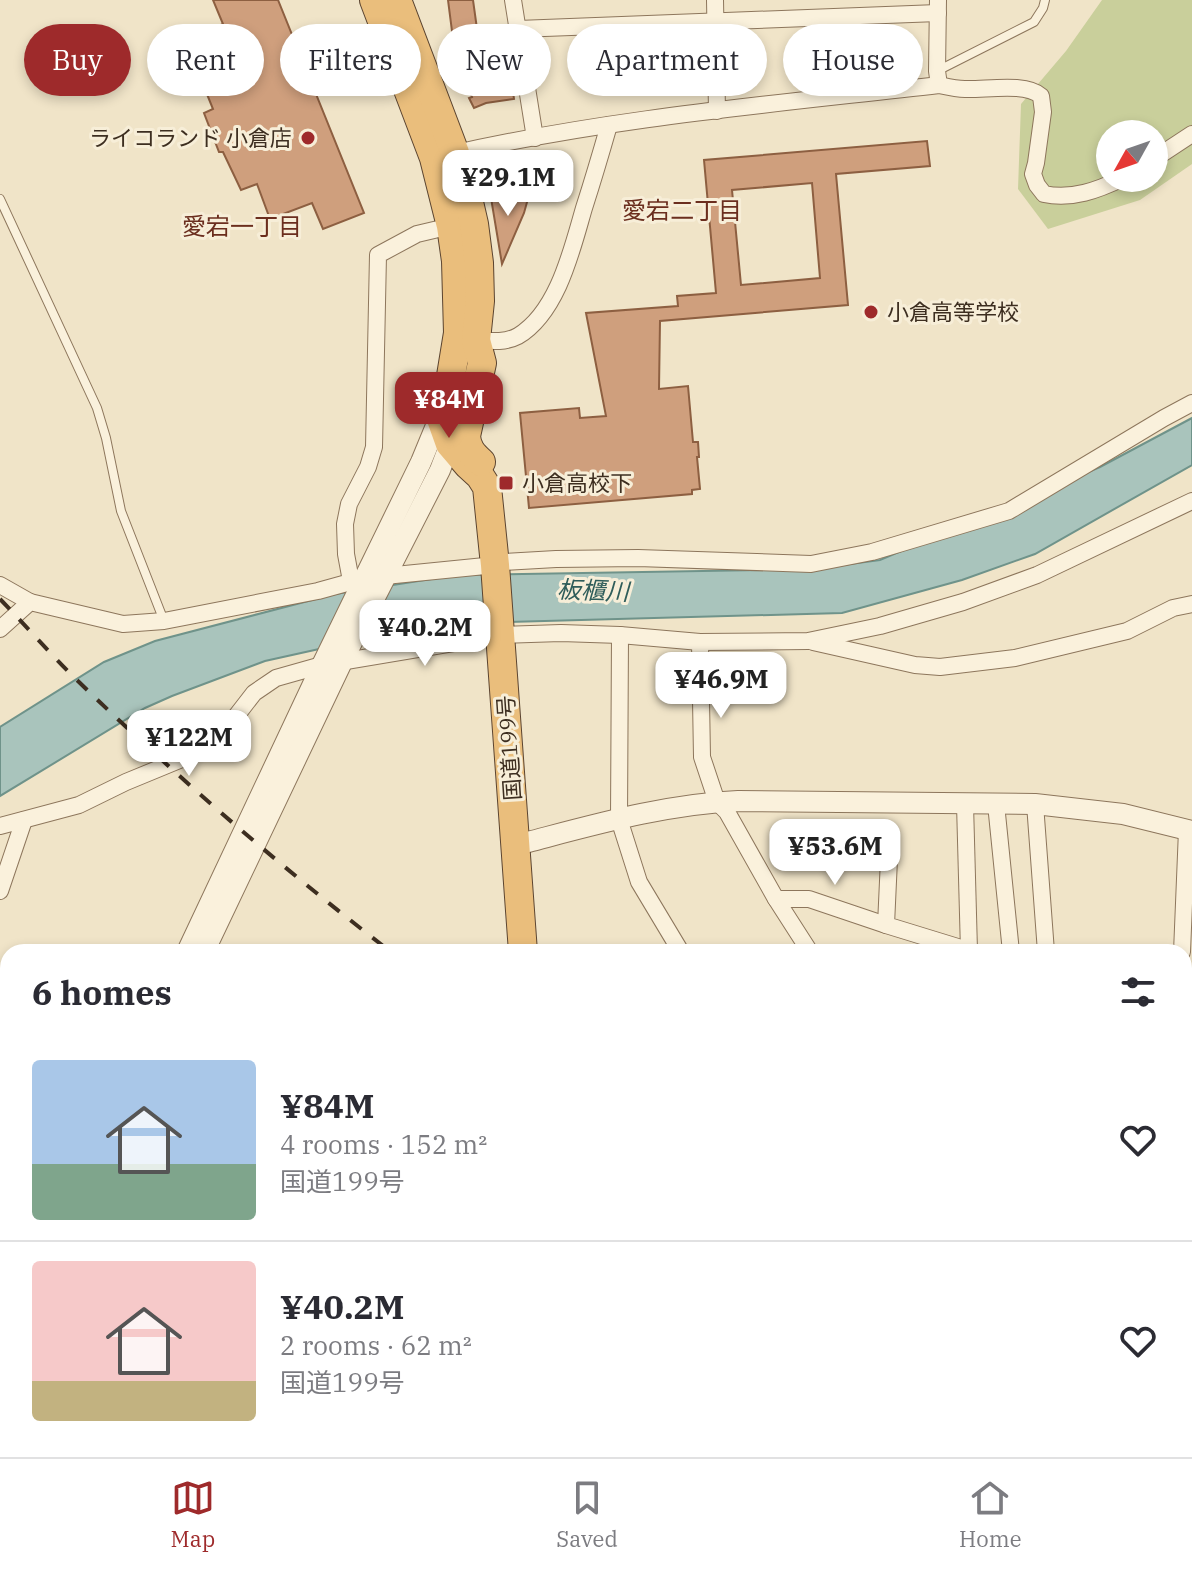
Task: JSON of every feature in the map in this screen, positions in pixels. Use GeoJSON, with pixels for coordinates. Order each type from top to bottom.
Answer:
{"type":"FeatureCollection","features":[{"type":"Feature","properties":{"kind":"highway","name":"国道199号"},"geometry":{"type":"LineString","coordinates":[[374,0],[444,155],[466,189],[479,263],[480,301],[476,340],[450,459]]}},
{"type":"Feature","properties":{"kind":"highway","name":"国道199号"},"geometry":{"type":"LineString","coordinates":[[397,0],[444,155],[456,261],[458,333],[450,382],[440,416],[450,459],[480,476],[487,487],[501,567],[523,944]]}},
{"type":"Feature","properties":{"kind":"highway","name":"国道199号"},"geometry":{"type":"LineString","coordinates":[[505,631],[536,944]]}},
{"type":"Feature","properties":{"kind":"street"},"geometry":{"type":"LineString","coordinates":[[513,0],[517,24]]}},
{"type":"Feature","properties":{"kind":"street"},"geometry":{"type":"LineString","coordinates":[[715,0],[717,111]]}},
{"type":"Feature","properties":{"kind":"street"},"geometry":{"type":"LineString","coordinates":[[551,28],[716,21],[938,6],[938,78]]}},
{"type":"Feature","properties":{"kind":"street"},"geometry":{"type":"LineString","coordinates":[[444,155],[609,125],[938,78],[961,89],[1024,88],[1035,91],[1041,96],[1043,112],[1033,174],[1037,185],[1044,194],[1056,196],[1071,196],[1096,189]]}},
{"type":"Feature","properties":{"kind":"street"},"geometry":{"type":"LineString","coordinates":[[528,96],[535,138]]}},
{"type":"Feature","properties":{"kind":"street"},"geometry":{"type":"LineString","coordinates":[[476,340],[498,342],[520,335],[550,301],[570,254],[609,125]]}},
{"type":"Feature","properties":{"kind":"street"},"geometry":{"type":"LineString","coordinates":[[1168,150],[1192,134]]}},
{"type":"Feature","properties":{"kind":"street"},"geometry":{"type":"LineString","coordinates":[[369,581],[346,554],[345,524],[349,504],[368,467],[374,447],[378,255],[417,234],[451,226]]}},
{"type":"Feature","properties":{"kind":"street"},"geometry":{"type":"LineString","coordinates":[[0,585],[30,602],[123,624],[164,621],[369,581],[556,559],[638,558],[811,564],[872,552],[1009,511],[1192,403]]}},
{"type":"Feature","properties":{"kind":"street"},"geometry":{"type":"LineString","coordinates":[[208,944],[369,581],[450,459]]}},
{"type":"Feature","properties":{"kind":"street"},"geometry":{"type":"LineString","coordinates":[[0,826],[79,805],[194,754],[230,724],[254,693],[276,678],[336,657],[505,631],[620,635],[700,642],[808,641],[880,626],[963,602],[1037,575],[1192,501]]}},
{"type":"Feature","properties":{"kind":"street"},"geometry":{"type":"LineString","coordinates":[[0,629],[30,602]]}},
{"type":"Feature","properties":{"kind":"street"},"geometry":{"type":"LineString","coordinates":[[808,641],[915,665],[940,667],[1015,658],[1127,631],[1173,608],[1192,604]]}},
{"type":"Feature","properties":{"kind":"street"},"geometry":{"type":"LineString","coordinates":[[620,635],[619,819],[639,882],[675,944]]}},
{"type":"Feature","properties":{"kind":"street"},"geometry":{"type":"LineString","coordinates":[[700,642],[702,757],[717,802],[727,812],[805,944]]}},
{"type":"Feature","properties":{"kind":"street"},"geometry":{"type":"LineString","coordinates":[[191,944],[336,657]]}},
{"type":"Feature","properties":{"kind":"street"},"geometry":{"type":"LineString","coordinates":[[528,842],[619,819],[717,802],[1035,804],[1123,814],[1189,830],[1186,944]]}},
{"type":"Feature","properties":{"kind":"street"},"geometry":{"type":"LineString","coordinates":[[965,804],[971,944]]}},
{"type":"Feature","properties":{"kind":"street"},"geometry":{"type":"LineString","coordinates":[[996,804],[1010,944]]}},
{"type":"Feature","properties":{"kind":"street"},"geometry":{"type":"LineString","coordinates":[[1035,804],[1045,944]]}},
{"type":"Feature","properties":{"kind":"street"},"geometry":{"type":"LineString","coordinates":[[0,891],[24,820]]}},
{"type":"Feature","properties":{"kind":"street"},"geometry":{"type":"LineString","coordinates":[[886,925],[890,837]]}},
{"type":"Feature","properties":{"kind":"street"},"geometry":{"type":"LineString","coordinates":[[776,899],[809,899],[948,944]]}},
{"type":"Feature","properties":{"kind":"lane"},"geometry":{"type":"LineString","coordinates":[[938,78],[1034,22],[1045,0]]}},
{"type":"Feature","properties":{"kind":"lane"},"geometry":{"type":"LineString","coordinates":[[0,199],[97,408],[121,511],[164,621]]}},
{"type":"Feature","properties":{"kind":"green space"},"geometry":{"type":"Polygon","coordinates":[[[1102,0],[1192,0],[1192,164],[1168,181],[1168,120],[1096,120],[1096,192],[1152,192],[1140,200],[1048,229],[1018,189],[1021,104],[1066,51],[1102,0]]]}},
{"type":"Feature","properties":{"kind":"water","name":"板櫃川"},"geometry":{"type":"Polygon","coordinates":[[[1192,418],[1192,465],[1035,554],[962,580],[842,613],[432,624],[265,661],[145,708],[0,796],[0,727],[104,662],[155,641],[335,594],[457,575],[762,570],[827,567],[880,560],[1100,467],[1192,418]]]}},
{"type":"Feature","properties":{"kind":"building"},"geometry":{"type":"Polygon","coordinates":[[[213,0],[278,0],[288,24],[280,24],[280,96],[317,96],[364,213],[323,229],[312,203],[270,219],[257,184],[241,190],[223,152],[219,152],[204,113],[213,109],[208,96],[264,96],[264,24],[223,24],[213,0]]]}},
{"type":"Feature","properties":{"kind":"building"},"geometry":{"type":"Polygon","coordinates":[[[448,0],[473,0],[476,24],[451,24],[448,0]]]}},
{"type":"Feature","properties":{"kind":"building"},"geometry":{"type":"Polygon","coordinates":[[[514,96],[514,99],[474,108],[469,98],[514,96]]]}},
{"type":"Feature","properties":{"kind":"building"},"geometry":{"type":"Polygon","coordinates":[[[927,141],[930,166],[836,174],[848,305],[660,321],[659,389],[688,386],[693,442],[698,442],[700,489],[692,490],[692,494],[529,508],[520,413],[579,408],[580,418],[606,416],[586,313],[678,306],[677,296],[716,293],[704,160],[927,141]],[[812,183],[732,190],[741,285],[820,278],[812,183]]]}},
{"type":"Feature","properties":{"kind":"building"},"geometry":{"type":"Polygon","coordinates":[[[521,190],[522,196],[529,195],[502,264],[491,198],[521,190]]]}},
{"type":"Feature","properties":{"kind":"railway"},"geometry":{"type":"LineString","coordinates":[[0,599],[80,683],[193,788],[381,944]]}},
{"type":"Feature","properties":{"kind":"place","name":"ライコランド 小倉店"},"geometry":{"type":"Point","coordinates":[308,138]}},
{"type":"Feature","properties":{"kind":"place","name":"小倉高等学校"},"geometry":{"type":"Point","coordinates":[871,312]}},
{"type":"Feature","properties":{"kind":"place","name":"小倉高校下"},"geometry":{"type":"Point","coordinates":[506,483]}},
{"type":"Feature","properties":{"kind":"district","name":"愛宕二丁目"},"geometry":{"type":"Point","coordinates":[682,211]}},
{"type":"Feature","properties":{"kind":"district","name":"愛宕一丁目"},"geometry":{"type":"Point","coordinates":[242,227]}}]}
